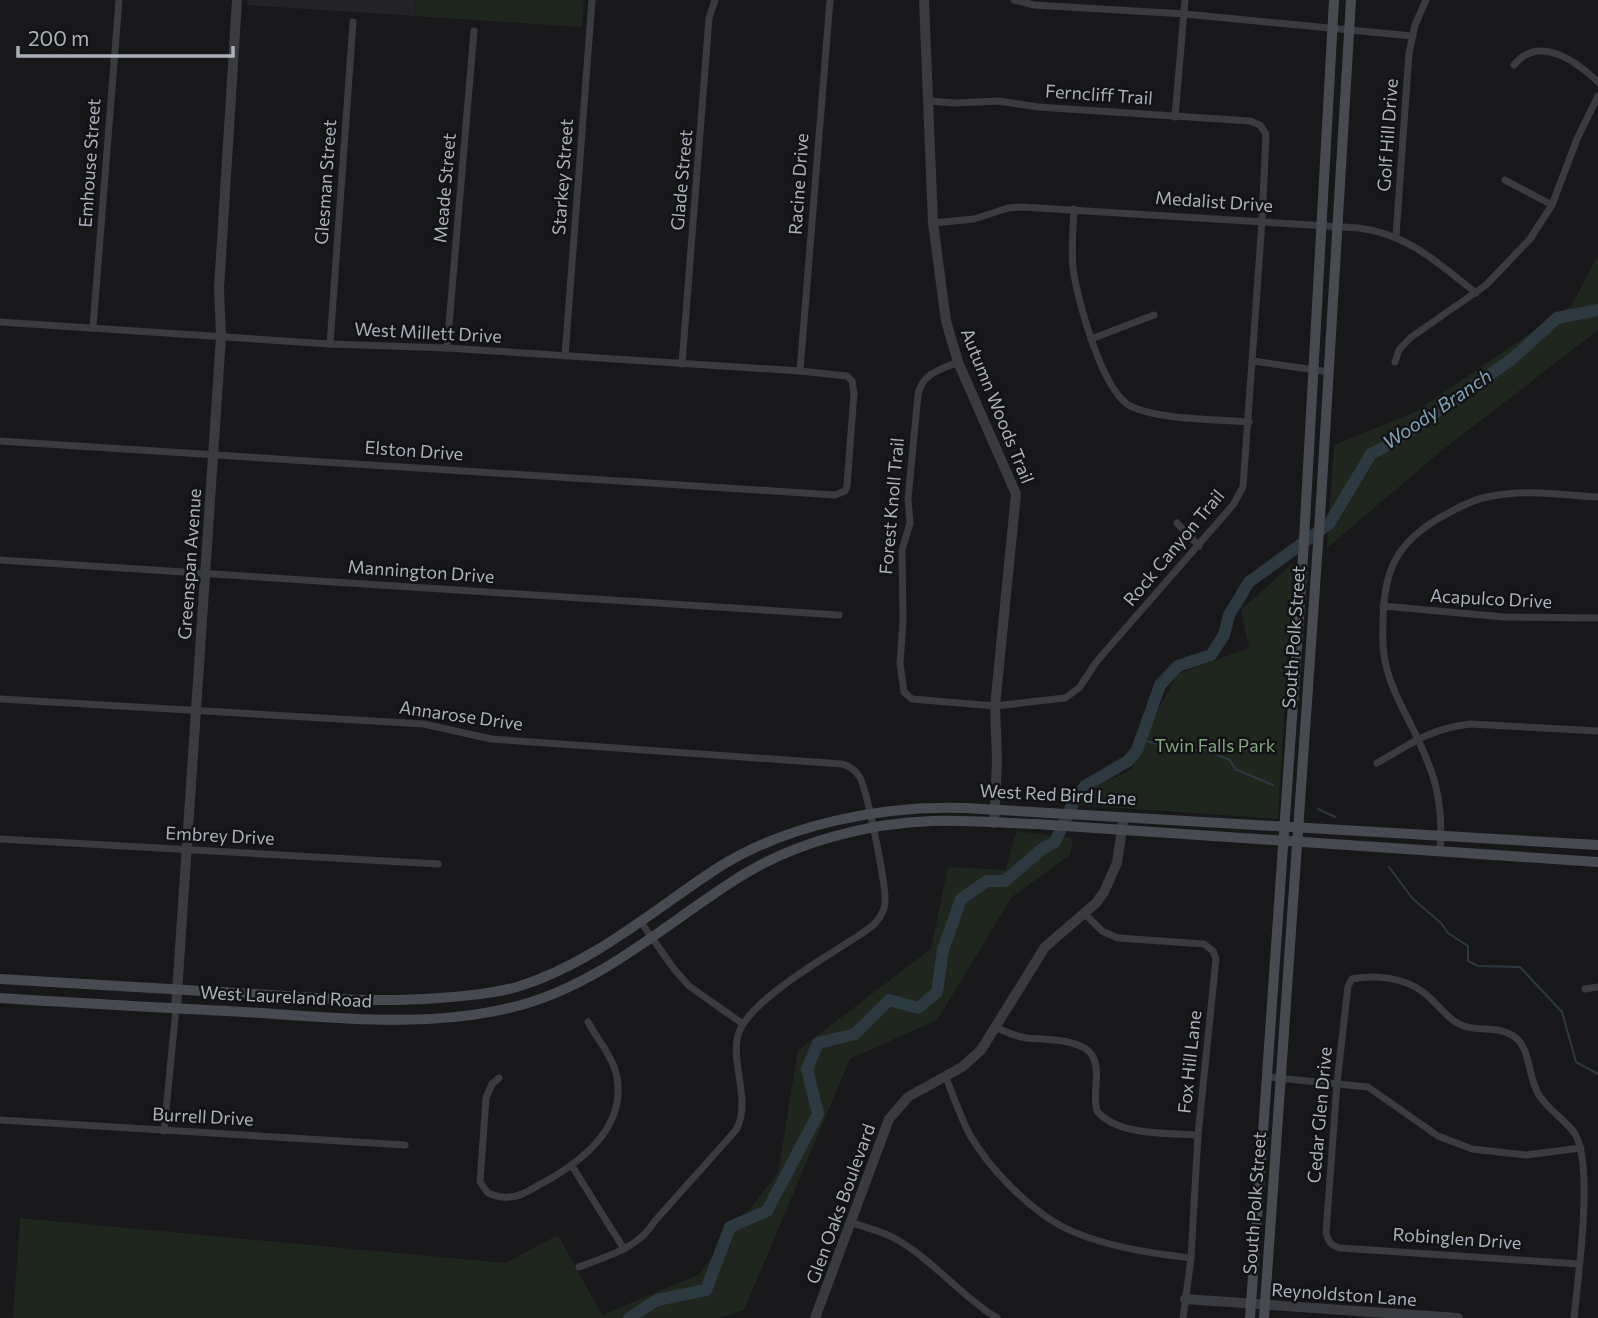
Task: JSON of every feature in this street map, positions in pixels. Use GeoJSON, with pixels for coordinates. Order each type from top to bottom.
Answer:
{"type":"FeatureCollection","features":[{"type":"Feature","properties":{"kind":"main road","name":"South Polk Street"},"geometry":{"type":"LineString","coordinates":[[1250,1318],[1306,514],[1334,0]]}},
{"type":"Feature","properties":{"kind":"main road","name":"South Polk Street"},"geometry":{"type":"LineString","coordinates":[[1264,1318],[1317,564],[1351,0]]}},
{"type":"Feature","properties":{"kind":"main road","name":"West Red Bird Lane"},"geometry":{"type":"LineString","coordinates":[[556,972],[597,950],[718,868],[769,841],[870,814],[935,807],[995,809],[1598,845]]}},
{"type":"Feature","properties":{"kind":"main road","name":"West Red Bird Lane"},"geometry":{"type":"LineString","coordinates":[[566,989],[593,975],[743,875],[823,840],[872,827],[931,821],[1036,824],[1598,862]]}},
{"type":"Feature","properties":{"kind":"main road","name":"West Laureland Road"},"geometry":{"type":"LineString","coordinates":[[0,979],[359,1001],[425,999],[494,992],[556,972]]}},
{"type":"Feature","properties":{"kind":"main road"},"geometry":{"type":"LineString","coordinates":[[556,972],[566,989]]}},
{"type":"Feature","properties":{"kind":"main road","name":"West Laureland Road"},"geometry":{"type":"LineString","coordinates":[[0,998],[358,1020],[424,1019],[477,1014],[521,1005],[566,989]]}},
{"type":"Feature","properties":{"kind":"main road"},"geometry":{"type":"LineString","coordinates":[[358,1020],[359,1001]]}},
{"type":"Feature","properties":{"kind":"street","name":"Emhouse Street"},"geometry":{"type":"LineString","coordinates":[[93,327],[119,0]]}},
{"type":"Feature","properties":{"kind":"street","name":"Greenspan Avenue"},"geometry":{"type":"LineString","coordinates":[[164,1131],[176,1008],[221,337],[219,288],[237,0]]}},
{"type":"Feature","properties":{"kind":"street","name":"Starkey Street"},"geometry":{"type":"LineString","coordinates":[[565,356],[592,0]]}},
{"type":"Feature","properties":{"kind":"street","name":"Glade Street"},"geometry":{"type":"LineString","coordinates":[[682,364],[709,18],[715,0]]}},
{"type":"Feature","properties":{"kind":"street","name":"Racine Drive"},"geometry":{"type":"LineString","coordinates":[[800,371],[830,0]]}},
{"type":"Feature","properties":{"kind":"street","name":"Autumn Woods Trail"},"geometry":{"type":"LineString","coordinates":[[924,0],[933,223],[946,321],[958,362],[1016,494],[995,706],[997,761],[994,823]]}},
{"type":"Feature","properties":{"kind":"street"},"geometry":{"type":"LineString","coordinates":[[1014,0],[1034,5],[1185,14],[1412,36]]}},
{"type":"Feature","properties":{"kind":"street"},"geometry":{"type":"LineString","coordinates":[[1175,117],[1185,0]]}},
{"type":"Feature","properties":{"kind":"street","name":"Golf Hill Drive"},"geometry":{"type":"LineString","coordinates":[[1396,236],[1412,36],[1426,0]]}},
{"type":"Feature","properties":{"kind":"street","name":"Glesman Street"},"geometry":{"type":"LineString","coordinates":[[330,344],[353,22]]}},
{"type":"Feature","properties":{"kind":"street","name":"Meade Street"},"geometry":{"type":"LineString","coordinates":[[447,348],[474,31]]}},
{"type":"Feature","properties":{"kind":"street"},"geometry":{"type":"LineString","coordinates":[[1514,65],[1529,52],[1544,50],[1570,60],[1598,82]]}},
{"type":"Feature","properties":{"kind":"street"},"geometry":{"type":"LineString","coordinates":[[1395,362],[1399,350],[1410,338],[1476,293],[1509,263],[1538,228],[1552,205],[1577,139],[1598,96]]}},
{"type":"Feature","properties":{"kind":"street","name":"Ferncliff Trail"},"geometry":{"type":"LineString","coordinates":[[929,101],[999,101],[1038,107],[1250,121],[1264,129]]}},
{"type":"Feature","properties":{"kind":"street","name":"Rock Canyon Trail"},"geometry":{"type":"LineString","coordinates":[[927,700],[995,706],[1057,699],[1072,694],[1097,661],[1233,505],[1243,487],[1249,422],[1267,139],[1264,129]]}},
{"type":"Feature","properties":{"kind":"street"},"geometry":{"type":"LineString","coordinates":[[1505,180],[1552,205]]}},
{"type":"Feature","properties":{"kind":"street","name":"Medalist Drive"},"geometry":{"type":"LineString","coordinates":[[933,223],[974,219],[1008,208],[1021,207],[1374,230],[1396,236],[1418,249],[1476,293]]}},
{"type":"Feature","properties":{"kind":"street"},"geometry":{"type":"LineString","coordinates":[[1074,209],[1073,265],[1079,300],[1091,339],[1117,396],[1131,407],[1157,414],[1249,422]]}},
{"type":"Feature","properties":{"kind":"street"},"geometry":{"type":"LineString","coordinates":[[1091,339],[1154,315]]}},
{"type":"Feature","properties":{"kind":"street","name":"West Millett Drive"},"geometry":{"type":"LineString","coordinates":[[0,321],[847,376],[852,381],[854,393],[847,486],[841,494],[825,495]]}},
{"type":"Feature","properties":{"kind":"street"},"geometry":{"type":"LineString","coordinates":[[1253,361],[1329,372]]}},
{"type":"Feature","properties":{"kind":"street","name":"Forest Knoll Trail"},"geometry":{"type":"LineString","coordinates":[[927,700],[912,699],[904,692],[902,684],[902,550],[910,523],[908,499],[920,385],[928,374],[958,362]]}},
{"type":"Feature","properties":{"kind":"street","name":"Elston Drive"},"geometry":{"type":"LineString","coordinates":[[0,441],[825,495]]}},
{"type":"Feature","properties":{"kind":"street"},"geometry":{"type":"LineString","coordinates":[[1440,852],[1442,811],[1435,780],[1389,677],[1382,645],[1387,577],[1401,550],[1421,530],[1465,504],[1511,493],[1598,497]]}},
{"type":"Feature","properties":{"kind":"street"},"geometry":{"type":"LineString","coordinates":[[1177,523],[1199,545]]}},
{"type":"Feature","properties":{"kind":"street","name":"Mannington Drive"},"geometry":{"type":"LineString","coordinates":[[0,560],[839,615]]}},
{"type":"Feature","properties":{"kind":"street","name":"Acapulco Drive"},"geometry":{"type":"LineString","coordinates":[[1383,606],[1504,617],[1598,618]]}},
{"type":"Feature","properties":{"kind":"street","name":"Annarose Drive"},"geometry":{"type":"LineString","coordinates":[[0,699],[424,724],[491,739],[848,766],[859,775],[870,814],[886,897],[880,917],[873,926],[806,970],[754,1009],[743,1024]]}},
{"type":"Feature","properties":{"kind":"street"},"geometry":{"type":"LineString","coordinates":[[1377,763],[1440,729],[1470,724],[1598,731]]}},
{"type":"Feature","properties":{"kind":"street","name":"Glen Oaks Boulevard"},"geometry":{"type":"LineString","coordinates":[[815,1318],[889,1119],[908,1097],[962,1067],[977,1054],[1045,947],[1099,899],[1117,863],[1123,817]]}},
{"type":"Feature","properties":{"kind":"street","name":"Embrey Drive"},"geometry":{"type":"LineString","coordinates":[[0,839],[438,864]]}},
{"type":"Feature","properties":{"kind":"street","name":"Fox Hill Lane"},"geometry":{"type":"LineString","coordinates":[[1084,913],[1102,931],[1118,938],[1198,942],[1213,951],[1216,959],[1198,1135],[1191,1258],[1184,1318]]}},
{"type":"Feature","properties":{"kind":"street"},"geometry":{"type":"LineString","coordinates":[[579,1267],[636,1244],[646,1235],[654,1222],[722,1148],[740,1123],[742,1112],[737,1046],[738,1032],[743,1024],[689,986],[640,921]]}},
{"type":"Feature","properties":{"kind":"street","name":"Cedar Glen Drive"},"geometry":{"type":"LineString","coordinates":[[1332,1246],[1326,1233],[1337,1083],[1348,986],[1352,979],[1387,978],[1411,984],[1460,1025],[1473,1029],[1493,1029],[1513,1035],[1522,1048],[1538,1094],[1566,1122],[1581,1148]]}},
{"type":"Feature","properties":{"kind":"street"},"geometry":{"type":"LineString","coordinates":[[1585,989],[1598,986]]}},
{"type":"Feature","properties":{"kind":"street"},"geometry":{"type":"LineString","coordinates":[[499,1079],[492,1084],[486,1098],[480,1175],[482,1189],[498,1196],[510,1197],[530,1190],[572,1166],[607,1129],[618,1099],[616,1068],[588,1022]]}},
{"type":"Feature","properties":{"kind":"street"},"geometry":{"type":"LineString","coordinates":[[995,1027],[1021,1037],[1065,1042],[1086,1049],[1092,1054],[1095,1063],[1097,1111],[1111,1123],[1124,1128],[1198,1135]]}},
{"type":"Feature","properties":{"kind":"street"},"geometry":{"type":"LineString","coordinates":[[945,1076],[970,1134],[983,1154],[1008,1183],[1044,1214],[1061,1226],[1106,1242],[1191,1258]]}},
{"type":"Feature","properties":{"kind":"street"},"geometry":{"type":"LineString","coordinates":[[1268,1077],[1368,1087],[1438,1136],[1472,1149],[1526,1155],[1581,1148],[1584,1178],[1574,1318]]}},
{"type":"Feature","properties":{"kind":"street","name":"Burrell Drive"},"geometry":{"type":"LineString","coordinates":[[0,1121],[405,1144]]}},
{"type":"Feature","properties":{"kind":"street"},"geometry":{"type":"LineString","coordinates":[[572,1166],[624,1249]]}},
{"type":"Feature","properties":{"kind":"street"},"geometry":{"type":"LineString","coordinates":[[850,1222],[891,1236],[906,1245],[997,1318]]}},
{"type":"Feature","properties":{"kind":"street","name":"Robinglen Drive"},"geometry":{"type":"LineString","coordinates":[[1332,1246],[1579,1264]]}},
{"type":"Feature","properties":{"kind":"street","name":"Reynoldston Lane"},"geometry":{"type":"LineString","coordinates":[[1185,1299],[1458,1318]]}},
{"type":"Feature","properties":{"kind":"shaded area"},"geometry":{"type":"Polygon","coordinates":[[[248,0],[416,0],[415,16],[247,5],[248,0]]]}},
{"type":"Feature","properties":{"kind":"green space"},"geometry":{"type":"Polygon","coordinates":[[[416,0],[584,0],[582,27],[415,16],[416,0]]]}},
{"type":"Feature","properties":{"kind":"green space"},"geometry":{"type":"Polygon","coordinates":[[[1598,255],[1598,330],[1440,452],[1327,548],[1334,445],[1415,412],[1572,305],[1598,255]]]}},
{"type":"Feature","properties":{"kind":"green space","name":"Twin Falls Park"},"geometry":{"type":"Polygon","coordinates":[[[1293,563],[1278,819],[1078,805],[1100,785],[1132,769],[1150,724],[1178,674],[1249,648],[1241,610],[1293,563]]]}},
{"type":"Feature","properties":{"kind":"green space"},"geometry":{"type":"Polygon","coordinates":[[[1017,831],[1073,838],[1070,855],[1012,897],[937,1020],[850,1059],[744,1310],[720,1318],[13,1318],[20,1218],[505,1263],[558,1235],[602,1315],[698,1275],[778,1173],[798,1050],[931,949],[948,867],[1005,870],[1017,831]]]}},
{"type":"Feature","properties":{"kind":"waterway","name":"Woody Branch"},"geometry":{"type":"LineString","coordinates":[[629,1318],[657,1300],[706,1290],[730,1227],[767,1211],[818,1114],[807,1069],[818,1043],[855,1034],[889,1000],[918,1008],[937,992],[943,950],[961,899],[987,881],[1005,881],[1042,849],[1055,842],[1073,803],[1085,786],[1128,761],[1137,750],[1160,685],[1178,666],[1211,655],[1224,635],[1229,615],[1249,582],[1329,524],[1371,454],[1395,441],[1512,359],[1557,318],[1598,310]]}},
{"type":"Feature","properties":{"kind":"waterway"},"geometry":{"type":"LineString","coordinates":[[1140,739],[1184,752],[1203,749],[1230,760],[1235,769],[1273,785]]}},
{"type":"Feature","properties":{"kind":"waterway"},"geometry":{"type":"LineString","coordinates":[[1318,809],[1335,817]]}},
{"type":"Feature","properties":{"kind":"waterway"},"geometry":{"type":"LineString","coordinates":[[1389,867],[1412,898],[1441,923],[1448,933],[1468,946],[1468,961],[1478,966],[1520,967],[1562,1012],[1576,1062],[1598,1074]]}}]}
